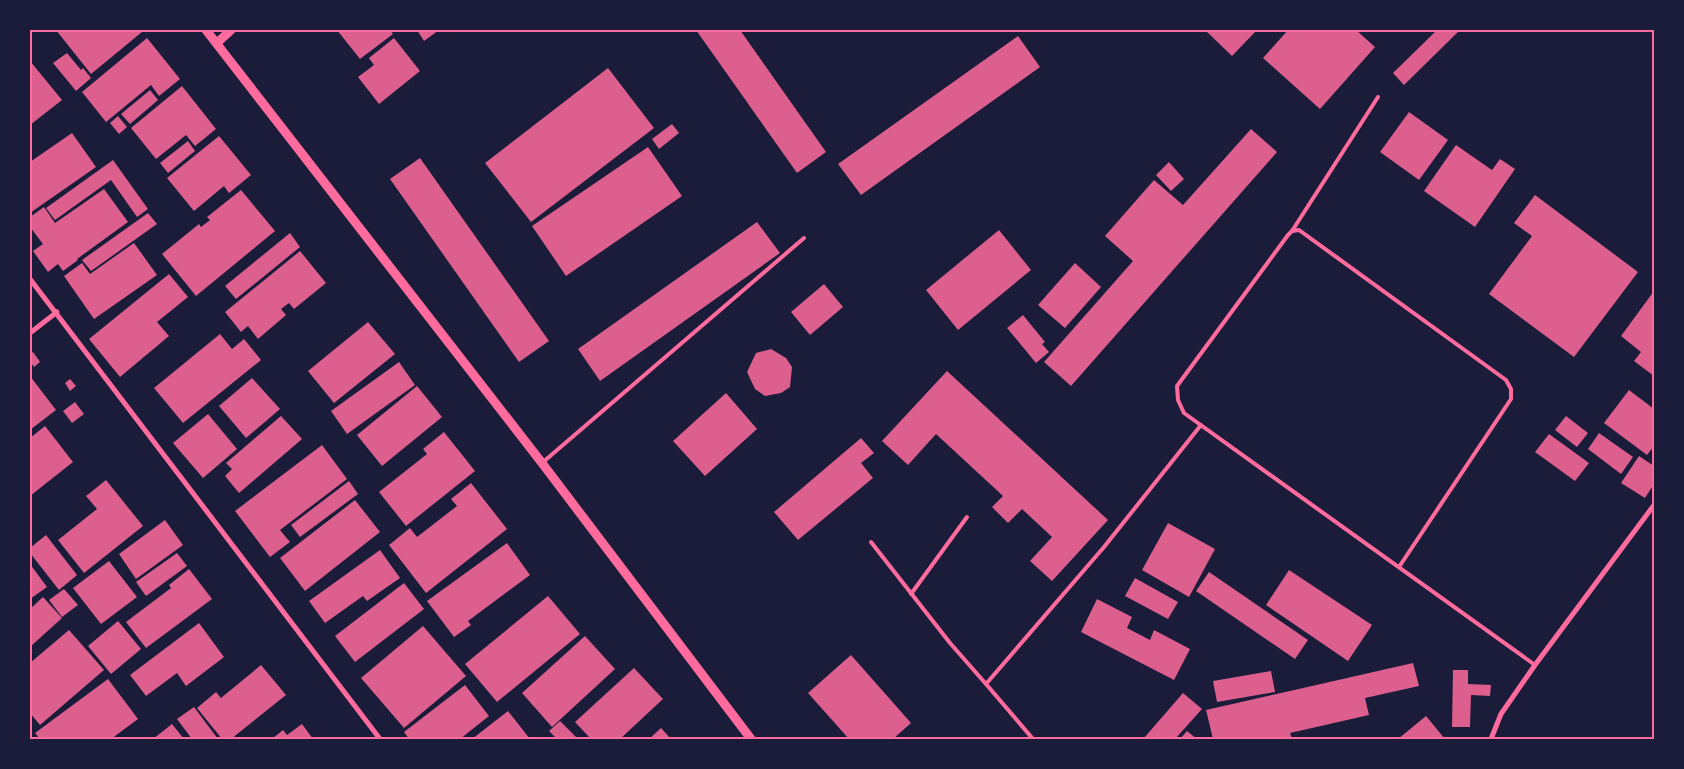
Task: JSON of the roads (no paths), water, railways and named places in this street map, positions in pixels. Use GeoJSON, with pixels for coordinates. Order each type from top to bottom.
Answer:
{"type":"FeatureCollection","features":[{"type":"Feature","properties":{"kind":"street"},"geometry":{"type":"LineString","coordinates":[[206,30],[542,463],[752,739]]}},
{"type":"Feature","properties":{"kind":"street"},"geometry":{"type":"LineString","coordinates":[[217,43],[231,30]]}},
{"type":"Feature","properties":{"kind":"street"},"geometry":{"type":"LineString","coordinates":[[30,279],[57,312],[380,739]]}},
{"type":"Feature","properties":{"kind":"street"},"geometry":{"type":"LineString","coordinates":[[30,333],[57,312]]}},
{"type":"Feature","properties":{"kind":"street"},"geometry":{"type":"LineString","coordinates":[[1490,739],[1501,714],[1535,665],[1654,504]]}},
{"type":"Feature","properties":{"kind":"lane"},"geometry":{"type":"LineString","coordinates":[[1378,97],[1292,230],[1177,386],[1178,400],[1184,413],[1535,665]]}},
{"type":"Feature","properties":{"kind":"lane"},"geometry":{"type":"LineString","coordinates":[[1292,230],[1299,230],[1506,380],[1511,390],[1511,399],[1399,567]]}},
{"type":"Feature","properties":{"kind":"lane"},"geometry":{"type":"LineString","coordinates":[[542,463],[804,238]]}},
{"type":"Feature","properties":{"kind":"lane"},"geometry":{"type":"LineString","coordinates":[[986,684],[1104,547],[1201,425]]}},
{"type":"Feature","properties":{"kind":"lane"},"geometry":{"type":"LineString","coordinates":[[911,594],[967,517]]}},
{"type":"Feature","properties":{"kind":"lane"},"geometry":{"type":"LineString","coordinates":[[871,542],[970,668],[1033,739]]}}]}
